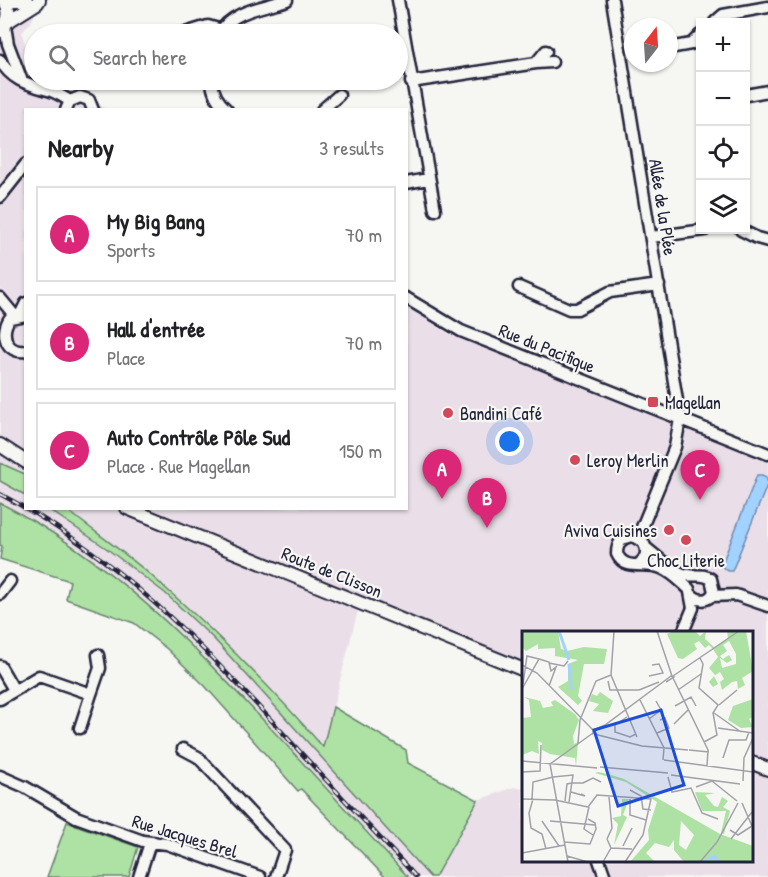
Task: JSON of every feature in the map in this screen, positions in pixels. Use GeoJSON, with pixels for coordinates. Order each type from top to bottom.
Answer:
{"type":"FeatureCollection","features":[{"type":"Feature","properties":{"kind":"main road"},"geometry":{"type":"LineString","coordinates":[[4,26],[9,11],[4,0],[26,0]]}},
{"type":"Feature","properties":{"kind":"main road"},"geometry":{"type":"LineString","coordinates":[[4,26],[39,0]]}},
{"type":"Feature","properties":{"kind":"main road"},"geometry":{"type":"LineString","coordinates":[[0,445],[24,461]]}},
{"type":"Feature","properties":{"kind":"main road","name":"Route de Clisson"},"geometry":{"type":"LineString","coordinates":[[132,510],[522,669]]}},
{"type":"Feature","properties":{"kind":"main road"},"geometry":{"type":"LineString","coordinates":[[753,763],[768,769]]}},
{"type":"Feature","properties":{"kind":"street"},"geometry":{"type":"LineString","coordinates":[[228,24],[236,16],[287,0]]}},
{"type":"Feature","properties":{"kind":"street"},"geometry":{"type":"LineString","coordinates":[[398,0],[402,24]]}},
{"type":"Feature","properties":{"kind":"street","name":"Allée de la Plée"},"geometry":{"type":"LineString","coordinates":[[612,0],[680,419],[675,447],[638,537]]}},
{"type":"Feature","properties":{"kind":"street"},"geometry":{"type":"LineString","coordinates":[[720,18],[723,15],[768,7]]}},
{"type":"Feature","properties":{"kind":"street"},"geometry":{"type":"LineString","coordinates":[[4,26],[22,81]]}},
{"type":"Feature","properties":{"kind":"street"},"geometry":{"type":"LineString","coordinates":[[678,46],[691,44],[696,39]]}},
{"type":"Feature","properties":{"kind":"street"},"geometry":{"type":"LineString","coordinates":[[536,63],[546,51]]}},
{"type":"Feature","properties":{"kind":"street"},"geometry":{"type":"LineString","coordinates":[[0,60],[13,78],[22,81]]}},
{"type":"Feature","properties":{"kind":"street"},"geometry":{"type":"LineString","coordinates":[[408,63],[435,210]]}},
{"type":"Feature","properties":{"kind":"street"},"geometry":{"type":"LineString","coordinates":[[411,82],[536,63],[552,63]]}},
{"type":"Feature","properties":{"kind":"street"},"geometry":{"type":"LineString","coordinates":[[51,90],[68,105],[78,97],[84,97],[90,102],[92,108]]}},
{"type":"Feature","properties":{"kind":"street"},"geometry":{"type":"LineString","coordinates":[[213,90],[224,108]]}},
{"type":"Feature","properties":{"kind":"street"},"geometry":{"type":"LineString","coordinates":[[750,94],[768,91]]}},
{"type":"Feature","properties":{"kind":"street"},"geometry":{"type":"LineString","coordinates":[[324,108],[339,95]]}},
{"type":"Feature","properties":{"kind":"street"},"geometry":{"type":"LineString","coordinates":[[0,197],[24,167]]}},
{"type":"Feature","properties":{"kind":"street"},"geometry":{"type":"LineString","coordinates":[[408,183],[428,179]]}},
{"type":"Feature","properties":{"kind":"street"},"geometry":{"type":"LineString","coordinates":[[651,237],[696,231]]}},
{"type":"Feature","properties":{"kind":"street"},"geometry":{"type":"LineString","coordinates":[[749,234],[768,240]]}},
{"type":"Feature","properties":{"kind":"street"},"geometry":{"type":"LineString","coordinates":[[519,287],[569,309],[578,309],[610,292],[659,285]]}},
{"type":"Feature","properties":{"kind":"street"},"geometry":{"type":"LineString","coordinates":[[0,298],[20,315],[6,321],[1,332],[5,344],[13,350]]}},
{"type":"Feature","properties":{"kind":"street","name":"Rue du Pacifique"},"geometry":{"type":"LineString","coordinates":[[408,299],[461,331],[768,454]]}},
{"type":"Feature","properties":{"kind":"street"},"geometry":{"type":"LineString","coordinates":[[0,353],[13,350],[24,351]]}},
{"type":"Feature","properties":{"kind":"street"},"geometry":{"type":"LineString","coordinates":[[639,564],[645,557],[644,542],[633,536],[622,539],[617,554],[624,564],[659,567],[675,576],[695,599],[702,601],[711,593]]}},
{"type":"Feature","properties":{"kind":"street"},"geometry":{"type":"LineString","coordinates":[[646,548],[681,574],[708,576],[711,593]]}},
{"type":"Feature","properties":{"kind":"street"},"geometry":{"type":"LineString","coordinates":[[693,608],[690,583],[695,576]]}},
{"type":"Feature","properties":{"kind":"street"},"geometry":{"type":"LineString","coordinates":[[0,594],[10,581]]}},
{"type":"Feature","properties":{"kind":"street"},"geometry":{"type":"LineString","coordinates":[[684,631],[693,608],[711,593],[736,596],[768,606]]}},
{"type":"Feature","properties":{"kind":"street"},"geometry":{"type":"LineString","coordinates":[[80,728],[100,669],[98,655]]}},
{"type":"Feature","properties":{"kind":"street"},"geometry":{"type":"LineString","coordinates":[[0,666],[14,690]]}},
{"type":"Feature","properties":{"kind":"street"},"geometry":{"type":"LineString","coordinates":[[0,699],[39,676],[91,694]]}},
{"type":"Feature","properties":{"kind":"street"},"geometry":{"type":"LineString","coordinates":[[183,749],[198,757],[285,850],[276,877]]}},
{"type":"Feature","properties":{"kind":"street","name":"Rue Jacques Brel"},"geometry":{"type":"LineString","coordinates":[[0,776],[25,787],[76,817],[99,826],[150,843],[167,844],[260,877]]}},
{"type":"Feature","properties":{"kind":"street"},"geometry":{"type":"LineString","coordinates":[[139,877],[150,843]]}},
{"type":"Feature","properties":{"kind":"street"},"geometry":{"type":"LineString","coordinates":[[599,862],[605,877]]}},
{"type":"Feature","properties":{"kind":"shaded area"},"geometry":{"type":"Polygon","coordinates":[[[0,0],[38,0],[33,19],[29,24],[24,24],[22,33],[24,90],[81,90],[93,96],[103,108],[24,108],[24,474],[0,463],[0,0]]]}},
{"type":"Feature","properties":{"kind":"shaded area"},"geometry":{"type":"Polygon","coordinates":[[[408,308],[449,334],[768,461],[768,877],[435,877],[478,800],[514,787],[522,789],[522,862],[753,862],[753,631],[522,631],[522,674],[358,610],[323,747],[294,713],[192,612],[70,510],[408,510],[408,308]]]}},
{"type":"Feature","properties":{"kind":"shaded area"},"geometry":{"type":"Polygon","coordinates":[[[0,481],[24,494],[24,510],[49,510],[106,548],[165,593],[214,639],[430,877],[408,877],[199,652],[154,609],[109,572],[61,538],[0,503],[0,481]]]}},
{"type":"Feature","properties":{"kind":"green space"},"geometry":{"type":"Polygon","coordinates":[[[0,463],[24,474],[24,494],[0,481],[0,463]]]}},
{"type":"Feature","properties":{"kind":"green space"},"geometry":{"type":"Polygon","coordinates":[[[0,503],[40,525],[78,550],[149,606],[183,637],[247,702],[408,877],[385,877],[301,789],[298,791],[205,686],[167,649],[134,623],[66,599],[70,581],[0,559],[2,546],[0,545],[0,503]]]}},
{"type":"Feature","properties":{"kind":"green space"},"geometry":{"type":"Polygon","coordinates":[[[49,510],[70,510],[154,578],[241,660],[323,747],[333,707],[406,750],[408,763],[478,800],[435,877],[430,877],[214,639],[165,593],[106,548],[49,510]]]}},
{"type":"Feature","properties":{"kind":"green space"},"geometry":{"type":"Polygon","coordinates":[[[67,822],[138,847],[129,877],[47,877],[67,822]]]}},
{"type":"Feature","properties":{"kind":"water"},"geometry":{"type":"Polygon","coordinates":[[[757,475],[766,477],[768,483],[732,571],[728,571],[721,566],[757,475]]]}},
{"type":"Feature","properties":{"kind":"railway"},"geometry":{"type":"LineString","coordinates":[[0,494],[24,508]]}},
{"type":"Feature","properties":{"kind":"railway"},"geometry":{"type":"LineString","coordinates":[[28,510],[83,545],[121,574],[192,638],[416,877]]}},
{"type":"Feature","properties":{"kind":"place","name":"Magellan"},"geometry":{"type":"Point","coordinates":[653,402]}},
{"type":"Feature","properties":{"kind":"place","name":"Bandini Café"},"geometry":{"type":"Point","coordinates":[448,413]}},
{"type":"Feature","properties":{"kind":"place","name":"Leroy Merlin"},"geometry":{"type":"Point","coordinates":[575,460]}},
{"type":"Feature","properties":{"kind":"place","name":"My Big Bang"},"geometry":{"type":"Point","coordinates":[442,499]}},
{"type":"Feature","properties":{"kind":"place","name":"Auto Contrôle Pôle Sud"},"geometry":{"type":"Point","coordinates":[700,500]}},
{"type":"Feature","properties":{"kind":"place","name":"Hall d'entrée"},"geometry":{"type":"Point","coordinates":[487,528]}},
{"type":"Feature","properties":{"kind":"place","name":"Aviva Cuisines"},"geometry":{"type":"Point","coordinates":[669,530]}},
{"type":"Feature","properties":{"kind":"place","name":"Choc Literie"},"geometry":{"type":"Point","coordinates":[686,540]}}]}
